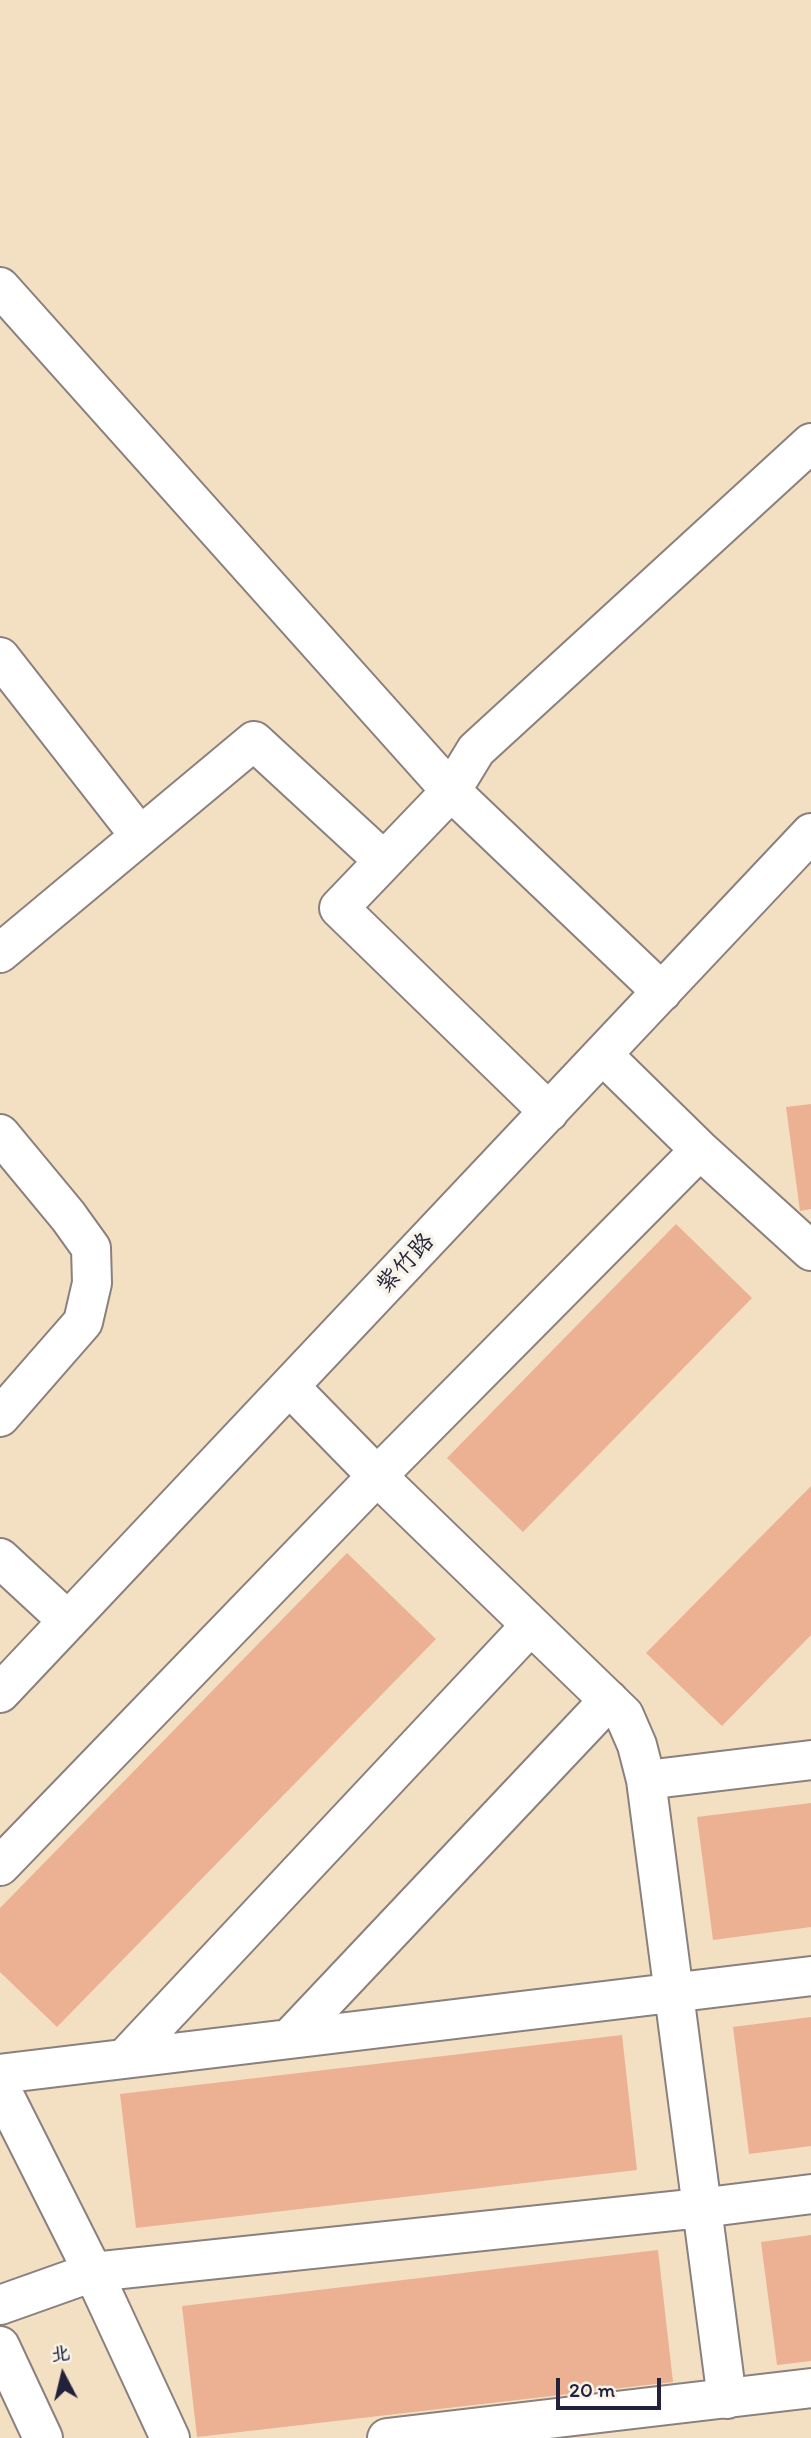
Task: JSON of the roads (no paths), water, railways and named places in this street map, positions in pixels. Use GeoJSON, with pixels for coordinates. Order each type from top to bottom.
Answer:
{"type":"FeatureCollection","features":[{"type":"Feature","properties":{"kind":"street"},"geometry":{"type":"LineString","coordinates":[[0,287],[451,791],[662,992]]}},
{"type":"Feature","properties":{"kind":"street"},"geometry":{"type":"LineString","coordinates":[[549,1112],[339,908],[451,791],[476,750],[811,443]]}},
{"type":"Feature","properties":{"kind":"street"},"geometry":{"type":"LineString","coordinates":[[451,791],[489,769],[811,476]]}},
{"type":"Feature","properties":{"kind":"street"},"geometry":{"type":"LineString","coordinates":[[0,657],[140,836]]}},
{"type":"Feature","properties":{"kind":"street"},"geometry":{"type":"LineString","coordinates":[[0,953],[254,741],[384,861]]}},
{"type":"Feature","properties":{"kind":"street","name":"紫竹路"},"geometry":{"type":"LineString","coordinates":[[0,1693],[811,833]]}},
{"type":"Feature","properties":{"kind":"street"},"geometry":{"type":"LineString","coordinates":[[603,1055],[700,1150],[811,1251]]}},
{"type":"Feature","properties":{"kind":"street"},"geometry":{"type":"LineString","coordinates":[[0,1134],[91,1248],[92,1283],[83,1322],[0,1418]]}},
{"type":"Feature","properties":{"kind":"street"},"geometry":{"type":"LineString","coordinates":[[0,1866],[377,1476],[700,1150]]}},
{"type":"Feature","properties":{"kind":"street"},"geometry":{"type":"LineString","coordinates":[[290,1387],[377,1476],[624,1715],[637,1745],[646,1780],[727,2399]]}},
{"type":"Feature","properties":{"kind":"street"},"geometry":{"type":"LineString","coordinates":[[0,1558],[68,1621]]}},
{"type":"Feature","properties":{"kind":"street"},"geometry":{"type":"LineString","coordinates":[[124,2059],[531,1625]]}},
{"type":"Feature","properties":{"kind":"street"},"geometry":{"type":"LineString","coordinates":[[289,2039],[609,1700]]}},
{"type":"Feature","properties":{"kind":"street"},"geometry":{"type":"LineString","coordinates":[[646,1780],[811,1760]]}},
{"type":"Feature","properties":{"kind":"street"},"geometry":{"type":"LineString","coordinates":[[0,2074],[811,1976]]}},
{"type":"Feature","properties":{"kind":"street"},"geometry":{"type":"LineString","coordinates":[[0,2087],[93,2272],[170,2438]]}},
{"type":"Feature","properties":{"kind":"street"},"geometry":{"type":"LineString","coordinates":[[0,2305],[93,2272],[811,2194]]}},
{"type":"Feature","properties":{"kind":"street"},"geometry":{"type":"LineString","coordinates":[[0,2346],[43,2438]]}},
{"type":"Feature","properties":{"kind":"street"},"geometry":{"type":"LineString","coordinates":[[387,2438],[811,2388]]}}]}
